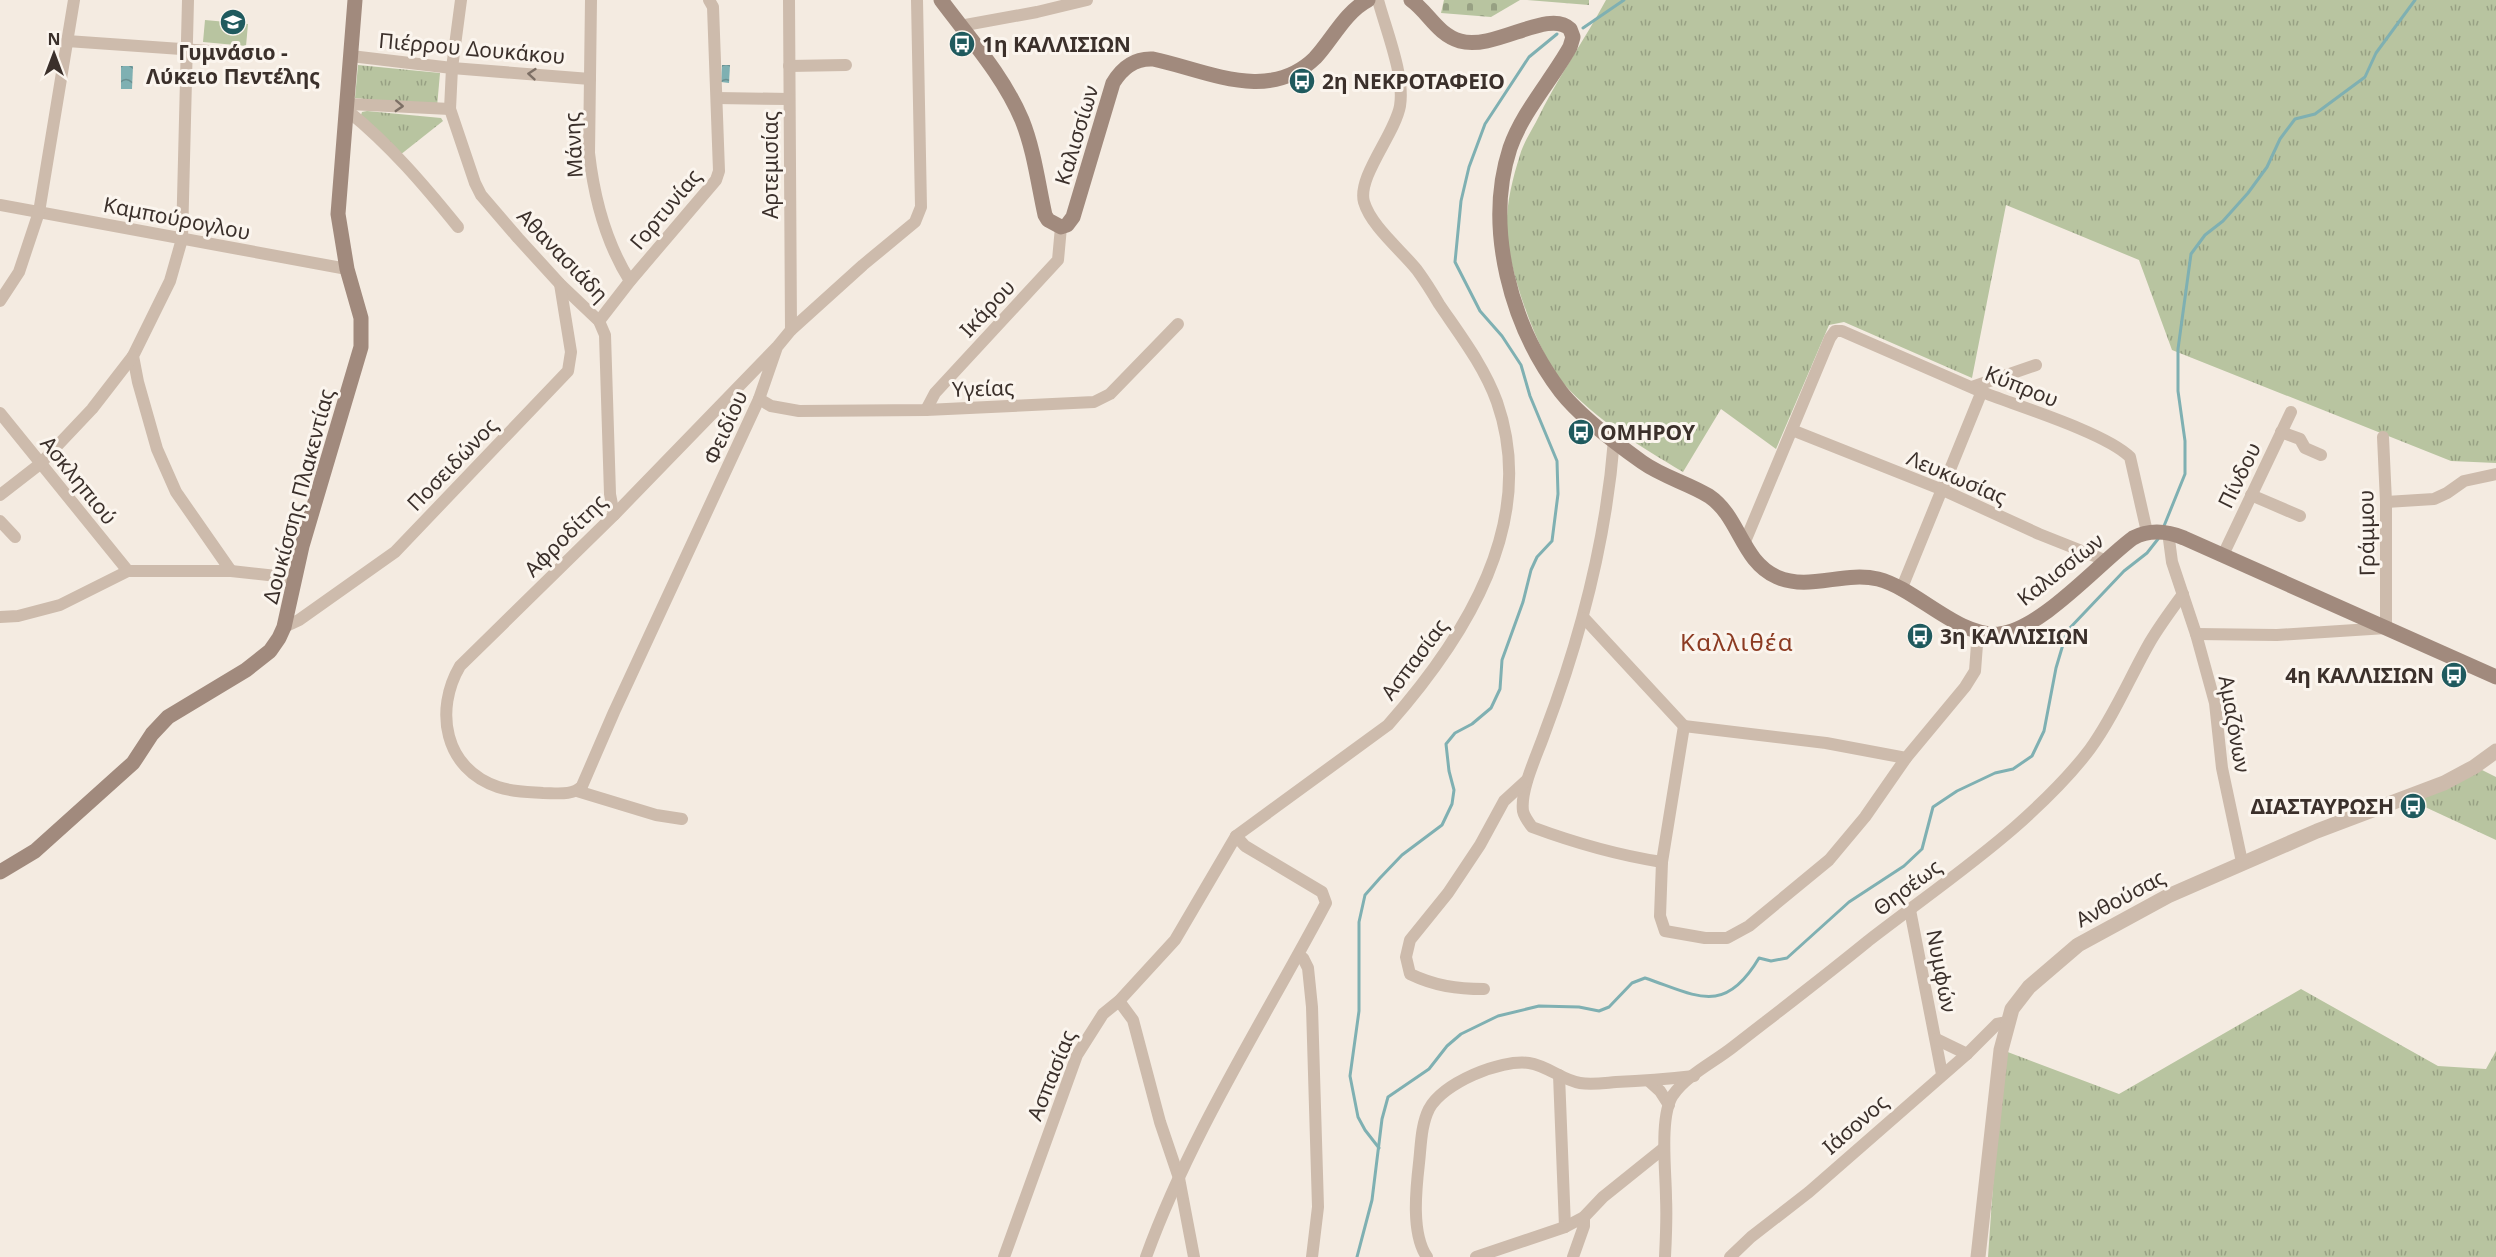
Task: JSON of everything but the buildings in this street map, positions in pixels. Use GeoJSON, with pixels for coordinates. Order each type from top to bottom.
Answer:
{"type":"FeatureCollection","features":[{"type":"Feature","properties":{"kind":"main road","name":"Δουκίσσης Πλακεντίας"},"geometry":{"type":"LineString","coordinates":[[0,872],[35,851],[133,763],[152,734],[168,717],[230,680],[270,651],[284,627],[295,578],[361,347],[361,318],[347,269],[338,214],[355,0]]}},
{"type":"Feature","properties":{"kind":"main road","name":"Καλισσίων"},"geometry":{"type":"LineString","coordinates":[[941,0],[992,66],[1013,100],[1030,145],[1045,215],[1048,220],[1061,226],[1067,225],[1073,217],[1113,83],[1120,72],[1130,64],[1153,59],[1231,80],[1262,82],[1280,78],[1297,71],[1314,58],[1352,13],[1368,0]]}},
{"type":"Feature","properties":{"kind":"main road","name":"Καλισσίων"},"geometry":{"type":"LineString","coordinates":[[1411,0],[1441,30],[1459,40],[1468,42],[1490,42],[1553,22],[1564,24],[1572,32],[1570,47],[1528,111],[1510,148],[1501,195],[1499,230],[1503,255],[1523,326],[1535,350],[1563,394],[1614,440],[1651,468],[1717,502],[1730,516],[1744,544],[1761,567],[1785,580],[1808,582],[1865,577],[1881,580],[1978,631],[2003,633],[2028,622],[2060,600],[2130,540],[2147,532]]}},
{"type":"Feature","properties":{"kind":"main road"},"geometry":{"type":"LineString","coordinates":[[2147,532],[2168,532],[2496,677]]}},
{"type":"Feature","properties":{"kind":"street"},"geometry":{"type":"LineString","coordinates":[[0,301],[19,272],[39,212],[74,0]]}},
{"type":"Feature","properties":{"kind":"street"},"geometry":{"type":"LineString","coordinates":[[0,495],[40,464],[92,409],[133,356],[170,281],[182,238],[188,0]]}},
{"type":"Feature","properties":{"kind":"street","name":"Αθανασιάδη"},"geometry":{"type":"LineString","coordinates":[[461,0],[452,68],[450,109],[475,183],[481,195],[561,284],[599,321],[605,335],[610,494],[614,515]]}},
{"type":"Feature","properties":{"kind":"street","name":"Μάνης"},"geometry":{"type":"LineString","coordinates":[[591,0],[591,170],[610,245],[630,281]]}},
{"type":"Feature","properties":{"kind":"street","name":"Γορτυνίας"},"geometry":{"type":"LineString","coordinates":[[599,321],[716,180],[719,171],[717,98],[713,7],[709,0]]}},
{"type":"Feature","properties":{"kind":"street","name":"Αρτεμισίας"},"geometry":{"type":"LineString","coordinates":[[789,0],[791,330]]}},
{"type":"Feature","properties":{"kind":"street","name":"Φειδίου"},"geometry":{"type":"LineString","coordinates":[[577,791],[585,781],[618,703],[759,399],[777,347],[791,330],[862,265],[915,222],[920,215],[917,0]]}},
{"type":"Feature","properties":{"kind":"street"},"geometry":{"type":"LineString","coordinates":[[960,26],[1087,0]]}},
{"type":"Feature","properties":{"kind":"street","name":"Ασπασίας"},"geometry":{"type":"LineString","coordinates":[[1004,1257],[1077,1055],[1089,1032],[1103,1014],[1119,1001],[1174,940],[1236,836],[1388,725],[1454,641],[1476,604],[1489,575],[1505,517],[1508,460],[1497,402],[1468,346],[1417,270],[1373,219],[1365,206],[1362,194],[1367,177],[1400,107],[1401,91],[1397,68],[1378,0]]}},
{"type":"Feature","properties":{"kind":"street"},"geometry":{"type":"LineString","coordinates":[[67,41],[268,55]]}},
{"type":"Feature","properties":{"kind":"street","name":"Πιέρρου Δουκάκου"},"geometry":{"type":"LineString","coordinates":[[351,56],[452,68],[590,79]]}},
{"type":"Feature","properties":{"kind":"street"},"geometry":{"type":"LineString","coordinates":[[789,66],[846,65]]}},
{"type":"Feature","properties":{"kind":"street"},"geometry":{"type":"LineString","coordinates":[[717,98],[789,99]]}},
{"type":"Feature","properties":{"kind":"street"},"geometry":{"type":"LineString","coordinates":[[348,108],[450,109]]}},
{"type":"Feature","properties":{"kind":"street"},"geometry":{"type":"LineString","coordinates":[[348,108],[404,164],[458,227]]}},
{"type":"Feature","properties":{"kind":"street","name":"Καμπούρογλου"},"geometry":{"type":"LineString","coordinates":[[0,205],[347,269]]}},
{"type":"Feature","properties":{"kind":"street","name":"Ικάρου"},"geometry":{"type":"LineString","coordinates":[[926,410],[935,393],[1058,260],[1061,226]]}},
{"type":"Feature","properties":{"kind":"street","name":"Ποσειδώνος"},"geometry":{"type":"LineString","coordinates":[[284,627],[299,620],[394,552],[568,371],[571,352],[561,284]]}},
{"type":"Feature","properties":{"kind":"street","name":"Υγείας"},"geometry":{"type":"LineString","coordinates":[[759,399],[771,406],[799,411],[926,410],[1094,402],[1110,394],[1178,324]]}},
{"type":"Feature","properties":{"kind":"street","name":"Κύπρου"},"geometry":{"type":"LineString","coordinates":[[1791,430],[1830,338],[1835,331],[1842,330],[1977,389],[2084,432],[2123,451],[2130,457],[2147,532]]}},
{"type":"Feature","properties":{"kind":"street","name":"Αφροδίτης"},"geometry":{"type":"LineString","coordinates":[[577,791],[561,794],[521,792],[499,788],[472,772],[462,762],[451,743],[446,727],[446,699],[453,677],[460,666],[614,515],[777,347]]}},
{"type":"Feature","properties":{"kind":"street"},"geometry":{"type":"LineString","coordinates":[[133,356],[157,449],[176,492],[231,571]]}},
{"type":"Feature","properties":{"kind":"street"},"geometry":{"type":"LineString","coordinates":[[1901,590],[1943,490],[1977,389],[2036,365]]}},
{"type":"Feature","properties":{"kind":"street","name":"Πίνδου"},"geometry":{"type":"LineString","coordinates":[[2223,555],[2291,412]]}},
{"type":"Feature","properties":{"kind":"street","name":"Ασκληπιού"},"geometry":{"type":"LineString","coordinates":[[0,413],[128,571]]}},
{"type":"Feature","properties":{"kind":"street"},"geometry":{"type":"LineString","coordinates":[[1744,544],[1791,430]]}},
{"type":"Feature","properties":{"kind":"street","name":"Λευκωσίας"},"geometry":{"type":"LineString","coordinates":[[1791,430],[1943,490],[2039,534],[2107,561]]}},
{"type":"Feature","properties":{"kind":"street"},"geometry":{"type":"LineString","coordinates":[[2281,432],[2300,439],[2305,448],[2321,455]]}},
{"type":"Feature","properties":{"kind":"street","name":"Γράμμου"},"geometry":{"type":"LineString","coordinates":[[2383,437],[2386,502],[2386,628]]}},
{"type":"Feature","properties":{"kind":"street"},"geometry":{"type":"LineString","coordinates":[[1614,440],[1607,508],[1584,618],[1573,656],[1527,780],[1523,812],[1532,827],[1611,853],[1662,862]]}},
{"type":"Feature","properties":{"kind":"street"},"geometry":{"type":"LineString","coordinates":[[2386,502],[2434,499],[2464,481],[2496,474]]}},
{"type":"Feature","properties":{"kind":"street"},"geometry":{"type":"LineString","coordinates":[[2251,495],[2300,516]]}},
{"type":"Feature","properties":{"kind":"street"},"geometry":{"type":"LineString","coordinates":[[0,521],[15,537]]}},
{"type":"Feature","properties":{"kind":"street"},"geometry":{"type":"LineString","coordinates":[[2168,532],[2172,562],[2183,594]]}},
{"type":"Feature","properties":{"kind":"street"},"geometry":{"type":"LineString","coordinates":[[0,617],[29,614],[60,605],[128,571],[231,571],[295,578]]}},
{"type":"Feature","properties":{"kind":"street","name":"Αμαζόνων"},"geometry":{"type":"LineString","coordinates":[[2183,594],[2215,704],[2222,768],[2242,862]]}},
{"type":"Feature","properties":{"kind":"street","name":"Θησέως"},"geometry":{"type":"LineString","coordinates":[[1669,1106],[1673,1096],[1694,1076],[2015,827],[2070,773],[2091,747],[2118,704],[2151,641],[2183,594]]}},
{"type":"Feature","properties":{"kind":"street"},"geometry":{"type":"LineString","coordinates":[[1584,618],[1684,726],[1826,743],[1906,758]]}},
{"type":"Feature","properties":{"kind":"street"},"geometry":{"type":"LineString","coordinates":[[2196,634],[2277,635],[2386,628]]}},
{"type":"Feature","properties":{"kind":"street"},"geometry":{"type":"LineString","coordinates":[[1684,726],[1662,862],[1660,916],[1665,931],[1697,937],[1727,938],[1749,926],[1829,860],[1865,817],[1906,758],[1965,687],[1975,670],[1978,631]]}},
{"type":"Feature","properties":{"kind":"street","name":"Ανθούσας"},"geometry":{"type":"LineString","coordinates":[[1978,1257],[1990,1162],[1996,1084],[2007,1022],[2012,1009],[2029,987],[2078,945],[2168,896],[2242,862],[2372,808],[2444,783],[2496,752]]}},
{"type":"Feature","properties":{"kind":"street"},"geometry":{"type":"LineString","coordinates":[[1484,989],[1456,989],[1431,984],[1410,974],[1406,957],[1410,940],[1448,893],[1480,845],[1504,801],[1527,780]]}},
{"type":"Feature","properties":{"kind":"street"},"geometry":{"type":"LineString","coordinates":[[577,791],[656,815],[682,819]]}},
{"type":"Feature","properties":{"kind":"street"},"geometry":{"type":"LineString","coordinates":[[1146,1257],[1160,1217],[1179,1178],[1234,1071],[1326,903],[1322,891],[1245,846],[1236,836]]}},
{"type":"Feature","properties":{"kind":"street","name":"Νυμφών"},"geometry":{"type":"LineString","coordinates":[[1910,910],[1942,1074]]}},
{"type":"Feature","properties":{"kind":"street"},"geometry":{"type":"LineString","coordinates":[[1298,956],[1303,958],[1308,968],[1312,1007],[1318,1207],[1312,1257]]}},
{"type":"Feature","properties":{"kind":"street"},"geometry":{"type":"LineString","coordinates":[[1119,1001],[1133,1020],[1160,1122],[1179,1178],[1194,1257]]}},
{"type":"Feature","properties":{"kind":"street","name":"Ιάσονος"},"geometry":{"type":"LineString","coordinates":[[1730,1257],[1750,1237],[1809,1192],[1967,1054],[1997,1024],[2007,1022]]}},
{"type":"Feature","properties":{"kind":"street","name":"Νυμφών"},"geometry":{"type":"LineString","coordinates":[[1936,1039],[1967,1054]]}},
{"type":"Feature","properties":{"kind":"street"},"geometry":{"type":"LineString","coordinates":[[1427,1257],[1422,1248],[1416,1203],[1424,1120],[1437,1098],[1463,1079],[1479,1072],[1519,1063],[1529,1063],[1549,1069],[1579,1083],[1648,1081],[1694,1076]]}},
{"type":"Feature","properties":{"kind":"street"},"geometry":{"type":"LineString","coordinates":[[1559,1075],[1565,1227]]}},
{"type":"Feature","properties":{"kind":"street"},"geometry":{"type":"LineString","coordinates":[[1648,1081],[1660,1090],[1669,1106],[1664,1148],[1665,1257]]}},
{"type":"Feature","properties":{"kind":"street"},"geometry":{"type":"LineString","coordinates":[[1476,1257],[1565,1227],[1584,1217],[1603,1197],[1664,1148]]}},
{"type":"Feature","properties":{"kind":"street"},"geometry":{"type":"LineString","coordinates":[[1573,1257],[1584,1226],[1584,1217]]}},
{"type":"Feature","properties":{"kind":"green space"},"geometry":{"type":"Polygon","coordinates":[[[1444,0],[1520,0],[1491,17],[1441,13],[1444,0]]]}},
{"type":"Feature","properties":{"kind":"green space"},"geometry":{"type":"Polygon","coordinates":[[[1527,0],[1589,0],[1589,5],[1527,0]]]}},
{"type":"Feature","properties":{"kind":"green space"},"geometry":{"type":"Polygon","coordinates":[[[1606,0],[2496,0],[2496,463],[2451,461],[2172,350],[2139,260],[2006,205],[1972,378],[1844,322],[1829,325],[1776,449],[1721,409],[1683,472],[1605,421],[1563,383],[1535,334],[1519,291],[1509,251],[1508,205],[1521,151],[1552,91],[1606,0]]]}},
{"type":"Feature","properties":{"kind":"green space"},"geometry":{"type":"Polygon","coordinates":[[[205,20],[248,24],[246,46],[203,42],[205,20]]]}},
{"type":"Feature","properties":{"kind":"green space"},"geometry":{"type":"Polygon","coordinates":[[[358,65],[440,73],[437,107],[355,98],[358,65]]]}},
{"type":"Feature","properties":{"kind":"green space"},"geometry":{"type":"Polygon","coordinates":[[[362,112],[441,118],[443,121],[400,155],[361,115],[362,112]]]}},
{"type":"Feature","properties":{"kind":"green space"},"geometry":{"type":"Polygon","coordinates":[[[2480,769],[2496,777],[2496,840],[2410,800],[2480,769]]]}},
{"type":"Feature","properties":{"kind":"green space"},"geometry":{"type":"Polygon","coordinates":[[[2301,989],[2438,1066],[2486,1069],[2496,1051],[2496,1257],[1988,1257],[1998,1113],[2005,1051],[2119,1094],[2301,989]]]}},
{"type":"Feature","properties":{"kind":"water"},"geometry":{"type":"Polygon","coordinates":[[[722,65],[730,65],[729,83],[721,82],[722,65]]]}},
{"type":"Feature","properties":{"kind":"water"},"geometry":{"type":"Polygon","coordinates":[[[121,66],[133,66],[132,89],[121,89],[121,66]]]}},
{"type":"Feature","properties":{"kind":"waterway"},"geometry":{"type":"LineString","coordinates":[[1583,28],[1624,0]]}},
{"type":"Feature","properties":{"kind":"waterway"},"geometry":{"type":"LineString","coordinates":[[2164,526],[2185,474],[2185,441],[2178,391],[2178,349],[2191,254],[2205,235],[2223,221],[2248,193],[2267,167],[2280,139],[2295,119],[2315,114],[2365,77],[2376,53],[2415,0]]}},
{"type":"Feature","properties":{"kind":"waterway"},"geometry":{"type":"LineString","coordinates":[[1379,1148],[1358,1117],[1350,1076],[1359,1011],[1359,922],[1365,895],[1402,855],[1442,825],[1452,804],[1454,790],[1446,744],[1455,733],[1472,724],[1491,708],[1500,689],[1502,660],[1523,602],[1531,570],[1537,557],[1552,541],[1558,494],[1557,461],[1530,396],[1521,365],[1502,336],[1480,311],[1455,262],[1461,201],[1469,167],[1485,124],[1529,57],[1557,34]]}},
{"type":"Feature","properties":{"kind":"waterway"},"geometry":{"type":"LineString","coordinates":[[1357,1257],[1372,1200],[1382,1119],[1388,1097],[1429,1069],[1447,1046],[1461,1034],[1498,1016],[1539,1006],[1579,1007],[1599,1011],[1609,1007],[1632,983],[1645,978],[1694,995],[1721,995],[1734,988],[1759,958],[1771,961],[1787,958],[1849,902],[1904,866],[1922,849],[1933,807],[1957,791],[1995,773],[2013,769],[2032,756],[2044,731],[2056,668],[2067,631],[2124,571],[2147,553],[2158,539]]}},
{"type":"Feature","properties":{"kind":"place","name":"Γυμνάσιο - Λύκειο Πεντέλης"},"geometry":{"type":"Point","coordinates":[233,22]}},
{"type":"Feature","properties":{"kind":"place","name":"1η ΚΑΛΛΙΣΙΩΝ"},"geometry":{"type":"Point","coordinates":[962,44]}},
{"type":"Feature","properties":{"kind":"place","name":"2η ΝΕΚΡΟΤΑΦΕΙΟ"},"geometry":{"type":"Point","coordinates":[1302,81]}},
{"type":"Feature","properties":{"kind":"place","name":"ΟΜΗΡΟΥ"},"geometry":{"type":"Point","coordinates":[1581,432]}},
{"type":"Feature","properties":{"kind":"place","name":"3η ΚΑΛΛΙΣΙΩΝ"},"geometry":{"type":"Point","coordinates":[1920,636]}},
{"type":"Feature","properties":{"kind":"place","name":"4η ΚΑΛΛΙΣΙΩΝ"},"geometry":{"type":"Point","coordinates":[2454,675]}},
{"type":"Feature","properties":{"kind":"place","name":"ΔΙΑΣΤΑΥΡΩΣΗ"},"geometry":{"type":"Point","coordinates":[2413,806]}},
{"type":"Feature","properties":{"kind":"district","name":"Καλλιθέα"},"geometry":{"type":"Point","coordinates":[1737,641]}}]}
